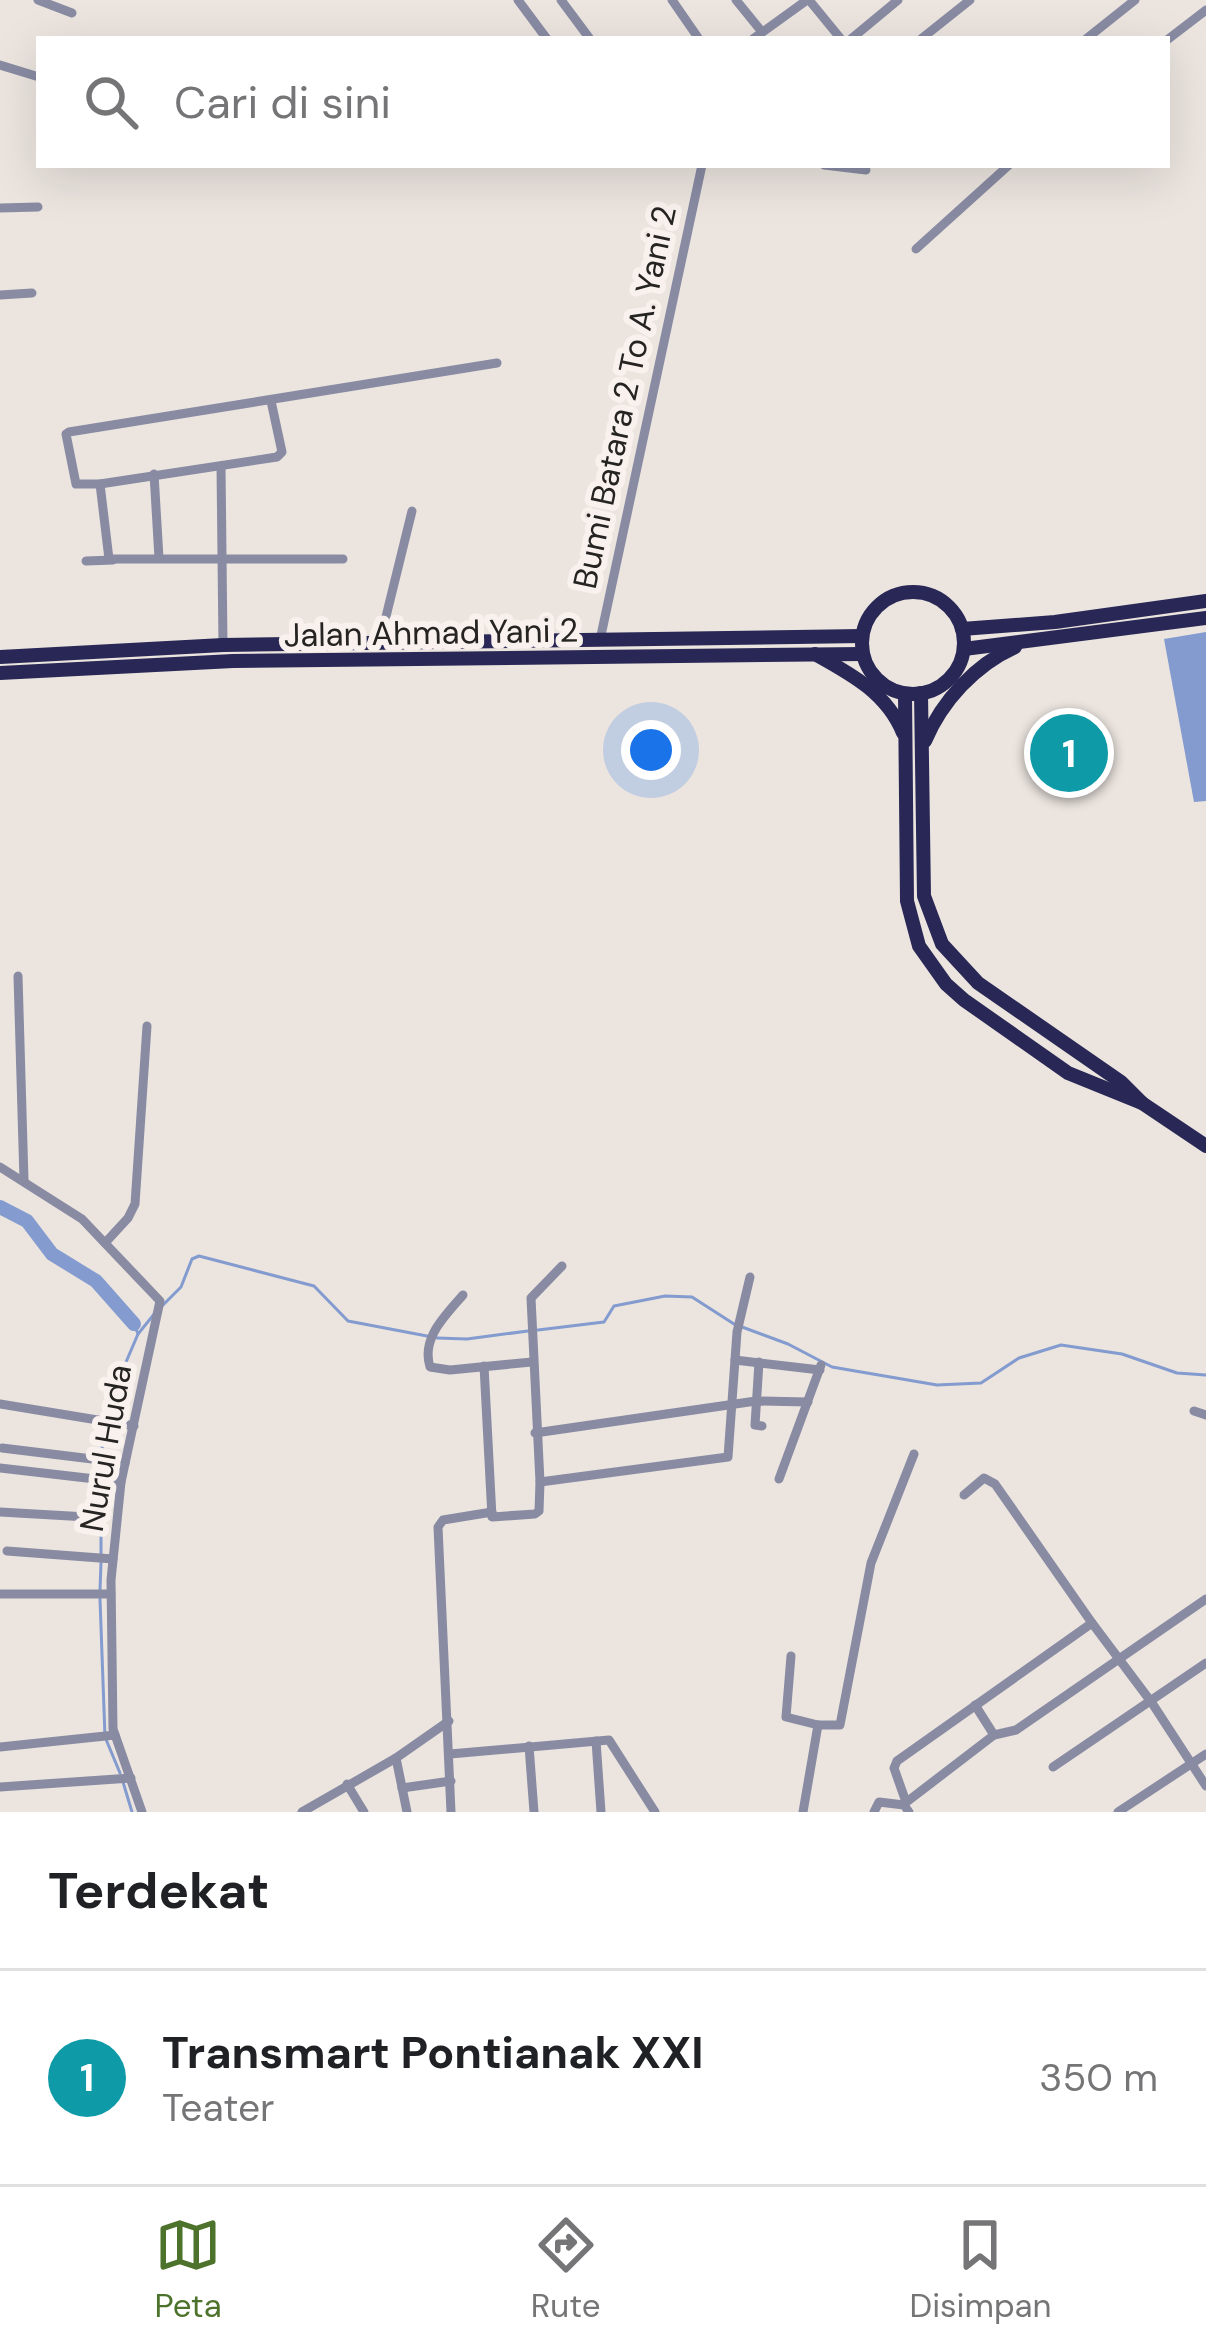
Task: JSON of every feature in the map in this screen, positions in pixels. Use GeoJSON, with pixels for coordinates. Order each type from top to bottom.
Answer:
{"type":"FeatureCollection","features":[{"type":"Feature","properties":{"kind":"highway"},"geometry":{"type":"LineString","coordinates":[[904,593],[940,600],[950,608],[962,629],[964,649],[947,682],[922,693],[905,694],[881,684],[863,654],[862,636],[881,604],[904,593]]}},
{"type":"Feature","properties":{"kind":"highway"},"geometry":{"type":"LineString","coordinates":[[962,629],[1206,601]]}},
{"type":"Feature","properties":{"kind":"highway"},"geometry":{"type":"LineString","coordinates":[[964,649],[1206,618]]}},
{"type":"Feature","properties":{"kind":"highway","name":"Jalan Ahmad Yani 2"},"geometry":{"type":"LineString","coordinates":[[0,658],[223,645],[862,636]]}},
{"type":"Feature","properties":{"kind":"highway"},"geometry":{"type":"LineString","coordinates":[[915,745],[976,671],[1025,643]]}},
{"type":"Feature","properties":{"kind":"highway"},"geometry":{"type":"LineString","coordinates":[[813,653],[872,691],[915,745]]}},
{"type":"Feature","properties":{"kind":"highway","name":"Jalan Ahmad Yani 2"},"geometry":{"type":"LineString","coordinates":[[0,673],[215,662],[863,654]]}},
{"type":"Feature","properties":{"kind":"highway"},"geometry":{"type":"LineString","coordinates":[[922,693],[907,901],[919,946],[964,1000],[1068,1073],[1142,1103]]}},
{"type":"Feature","properties":{"kind":"highway"},"geometry":{"type":"LineString","coordinates":[[905,694],[915,745],[925,896],[942,944],[978,983],[1206,1146]]}},
{"type":"Feature","properties":{"kind":"street"},"geometry":{"type":"LineString","coordinates":[[38,0],[72,13]]}},
{"type":"Feature","properties":{"kind":"street"},"geometry":{"type":"LineString","coordinates":[[518,0],[545,36]]}},
{"type":"Feature","properties":{"kind":"street"},"geometry":{"type":"LineString","coordinates":[[561,0],[588,36]]}},
{"type":"Feature","properties":{"kind":"street"},"geometry":{"type":"LineString","coordinates":[[672,0],[696,36]]}},
{"type":"Feature","properties":{"kind":"street"},"geometry":{"type":"LineString","coordinates":[[736,0],[757,35],[810,0],[839,36]]}},
{"type":"Feature","properties":{"kind":"street"},"geometry":{"type":"LineString","coordinates":[[855,36],[898,0]]}},
{"type":"Feature","properties":{"kind":"street"},"geometry":{"type":"LineString","coordinates":[[925,36],[970,0]]}},
{"type":"Feature","properties":{"kind":"street"},"geometry":{"type":"LineString","coordinates":[[1090,36],[1135,0]]}},
{"type":"Feature","properties":{"kind":"street"},"geometry":{"type":"LineString","coordinates":[[1170,38],[1206,10]]}},
{"type":"Feature","properties":{"kind":"street"},"geometry":{"type":"LineString","coordinates":[[0,65],[36,76]]}},
{"type":"Feature","properties":{"kind":"street","name":"Bumi Batara 2 To A. Yani 2"},"geometry":{"type":"LineString","coordinates":[[600,640],[701,168]]}},
{"type":"Feature","properties":{"kind":"street"},"geometry":{"type":"LineString","coordinates":[[849,168],[866,170]]}},
{"type":"Feature","properties":{"kind":"street"},"geometry":{"type":"LineString","coordinates":[[916,249],[1006,168]]}},
{"type":"Feature","properties":{"kind":"street"},"geometry":{"type":"LineString","coordinates":[[0,208],[38,207]]}},
{"type":"Feature","properties":{"kind":"street"},"geometry":{"type":"LineString","coordinates":[[0,295],[32,293]]}},
{"type":"Feature","properties":{"kind":"street"},"geometry":{"type":"LineString","coordinates":[[271,401],[280,455],[76,484],[67,433],[497,363]]}},
{"type":"Feature","properties":{"kind":"street"},"geometry":{"type":"LineString","coordinates":[[220,466],[223,645]]}},
{"type":"Feature","properties":{"kind":"street"},"geometry":{"type":"LineString","coordinates":[[154,474],[159,558]]}},
{"type":"Feature","properties":{"kind":"street"},"geometry":{"type":"LineString","coordinates":[[100,484],[107,556],[113,560]]}},
{"type":"Feature","properties":{"kind":"street"},"geometry":{"type":"LineString","coordinates":[[379,645],[412,511]]}},
{"type":"Feature","properties":{"kind":"street"},"geometry":{"type":"LineString","coordinates":[[86,561],[343,560]]}},
{"type":"Feature","properties":{"kind":"street"},"geometry":{"type":"LineString","coordinates":[[18,976],[24,1180]]}},
{"type":"Feature","properties":{"kind":"street"},"geometry":{"type":"LineString","coordinates":[[105,1243],[135,1204],[147,1027]]}},
{"type":"Feature","properties":{"kind":"street","name":"Nurul Huda"},"geometry":{"type":"LineString","coordinates":[[0,1167],[74,1213],[157,1296],[159,1308],[134,1426],[115,1481],[104,1594],[108,1736],[142,1812]]}},
{"type":"Feature","properties":{"kind":"street"},"geometry":{"type":"LineString","coordinates":[[484,1366],[492,1512],[497,1518],[535,1514],[540,1482],[531,1298],[562,1266]]}},
{"type":"Feature","properties":{"kind":"street"},"geometry":{"type":"LineString","coordinates":[[540,1482],[728,1457],[738,1325],[750,1277]]}},
{"type":"Feature","properties":{"kind":"street"},"geometry":{"type":"LineString","coordinates":[[463,1295],[431,1338],[430,1367],[450,1370],[532,1362]]}},
{"type":"Feature","properties":{"kind":"street"},"geometry":{"type":"LineString","coordinates":[[735,1360],[820,1368],[779,1479]]}},
{"type":"Feature","properties":{"kind":"street"},"geometry":{"type":"LineString","coordinates":[[759,1363],[755,1425],[762,1426]]}},
{"type":"Feature","properties":{"kind":"street"},"geometry":{"type":"LineString","coordinates":[[535,1433],[756,1401],[808,1402]]}},
{"type":"Feature","properties":{"kind":"street"},"geometry":{"type":"LineString","coordinates":[[0,1404],[134,1426]]}},
{"type":"Feature","properties":{"kind":"street"},"geometry":{"type":"LineString","coordinates":[[1194,1411],[1206,1415]]}},
{"type":"Feature","properties":{"kind":"street"},"geometry":{"type":"LineString","coordinates":[[2,1448],[125,1462]]}},
{"type":"Feature","properties":{"kind":"street"},"geometry":{"type":"LineString","coordinates":[[791,1656],[786,1717],[818,1725],[834,1726],[842,1721],[871,1563],[914,1454]]}},
{"type":"Feature","properties":{"kind":"street"},"geometry":{"type":"LineString","coordinates":[[0,1468],[115,1481]]}},
{"type":"Feature","properties":{"kind":"street"},"geometry":{"type":"LineString","coordinates":[[964,1495],[984,1478],[995,1484],[1206,1786]]}},
{"type":"Feature","properties":{"kind":"street"},"geometry":{"type":"LineString","coordinates":[[0,1512],[87,1517]]}},
{"type":"Feature","properties":{"kind":"street"},"geometry":{"type":"LineString","coordinates":[[451,1812],[438,1527],[443,1520],[492,1512]]}},
{"type":"Feature","properties":{"kind":"street"},"geometry":{"type":"LineString","coordinates":[[7,1552],[107,1558]]}},
{"type":"Feature","properties":{"kind":"street"},"geometry":{"type":"LineString","coordinates":[[0,1594],[104,1594]]}},
{"type":"Feature","properties":{"kind":"street"},"geometry":{"type":"LineString","coordinates":[[874,1812],[879,1802],[906,1806],[994,1735],[1016,1730],[1206,1599]]}},
{"type":"Feature","properties":{"kind":"street"},"geometry":{"type":"LineString","coordinates":[[906,1806],[894,1768],[897,1761],[1092,1623]]}},
{"type":"Feature","properties":{"kind":"street"},"geometry":{"type":"LineString","coordinates":[[1053,1767],[1206,1664]]}},
{"type":"Feature","properties":{"kind":"street"},"geometry":{"type":"LineString","coordinates":[[976,1705],[994,1735]]}},
{"type":"Feature","properties":{"kind":"street"},"geometry":{"type":"LineString","coordinates":[[302,1812],[396,1758],[448,1721]]}},
{"type":"Feature","properties":{"kind":"street"},"geometry":{"type":"LineString","coordinates":[[803,1812],[818,1725]]}},
{"type":"Feature","properties":{"kind":"street"},"geometry":{"type":"LineString","coordinates":[[0,1747],[108,1736]]}},
{"type":"Feature","properties":{"kind":"street"},"geometry":{"type":"LineString","coordinates":[[450,1754],[611,1740],[656,1812]]}},
{"type":"Feature","properties":{"kind":"street"},"geometry":{"type":"LineString","coordinates":[[596,1742],[601,1812]]}},
{"type":"Feature","properties":{"kind":"street"},"geometry":{"type":"LineString","coordinates":[[529,1746],[534,1812]]}},
{"type":"Feature","properties":{"kind":"street"},"geometry":{"type":"LineString","coordinates":[[1118,1812],[1206,1754]]}},
{"type":"Feature","properties":{"kind":"street"},"geometry":{"type":"LineString","coordinates":[[396,1758],[407,1812]]}},
{"type":"Feature","properties":{"kind":"street"},"geometry":{"type":"LineString","coordinates":[[0,1787],[124,1778]]}},
{"type":"Feature","properties":{"kind":"street"},"geometry":{"type":"LineString","coordinates":[[402,1788],[451,1781]]}},
{"type":"Feature","properties":{"kind":"street"},"geometry":{"type":"LineString","coordinates":[[347,1784],[364,1812]]}},
{"type":"Feature","properties":{"kind":"street"},"geometry":{"type":"LineString","coordinates":[[324,1798],[331,1812]]}},
{"type":"Feature","properties":{"kind":"water"},"geometry":{"type":"Polygon","coordinates":[[[1206,632],[1206,801],[1194,802],[1164,639],[1206,632]]]}},
{"type":"Feature","properties":{"kind":"waterway"},"geometry":{"type":"LineString","coordinates":[[0,1207],[27,1221],[52,1254],[96,1281],[134,1324]]}},
{"type":"Feature","properties":{"kind":"waterway"},"geometry":{"type":"LineString","coordinates":[[162,1306],[181,1287],[192,1259],[199,1256],[314,1286],[348,1321],[427,1336]]}},
{"type":"Feature","properties":{"kind":"waterway"},"geometry":{"type":"LineString","coordinates":[[538,1330],[604,1322],[614,1306],[665,1296],[692,1297],[734,1324],[832,1367],[937,1385],[981,1383],[1019,1358],[1061,1345],[1122,1354],[1177,1373],[1206,1375]]}},
{"type":"Feature","properties":{"kind":"waterway"},"geometry":{"type":"LineString","coordinates":[[138,1334],[155,1313]]}},
{"type":"Feature","properties":{"kind":"waterway"},"geometry":{"type":"LineString","coordinates":[[103,1416],[138,1334],[134,1324]]}},
{"type":"Feature","properties":{"kind":"waterway"},"geometry":{"type":"LineString","coordinates":[[437,1338],[528,1331]]}},
{"type":"Feature","properties":{"kind":"waterway"},"geometry":{"type":"LineString","coordinates":[[101,1476],[103,1426]]}},
{"type":"Feature","properties":{"kind":"waterway"},"geometry":{"type":"LineString","coordinates":[[101,1485],[101,1554]]}},
{"type":"Feature","properties":{"kind":"waterway"},"geometry":{"type":"LineString","coordinates":[[100,1590],[101,1563]]}},
{"type":"Feature","properties":{"kind":"waterway"},"geometry":{"type":"LineString","coordinates":[[100,1599],[105,1737],[120,1773]]}},
{"type":"Feature","properties":{"kind":"waterway"},"geometry":{"type":"LineString","coordinates":[[123,1782],[132,1812]]}},
{"type":"Feature","properties":{"kind":"place","name":"Transmart Pontianak XXI"},"geometry":{"type":"Point","coordinates":[1069,753]}}]}
